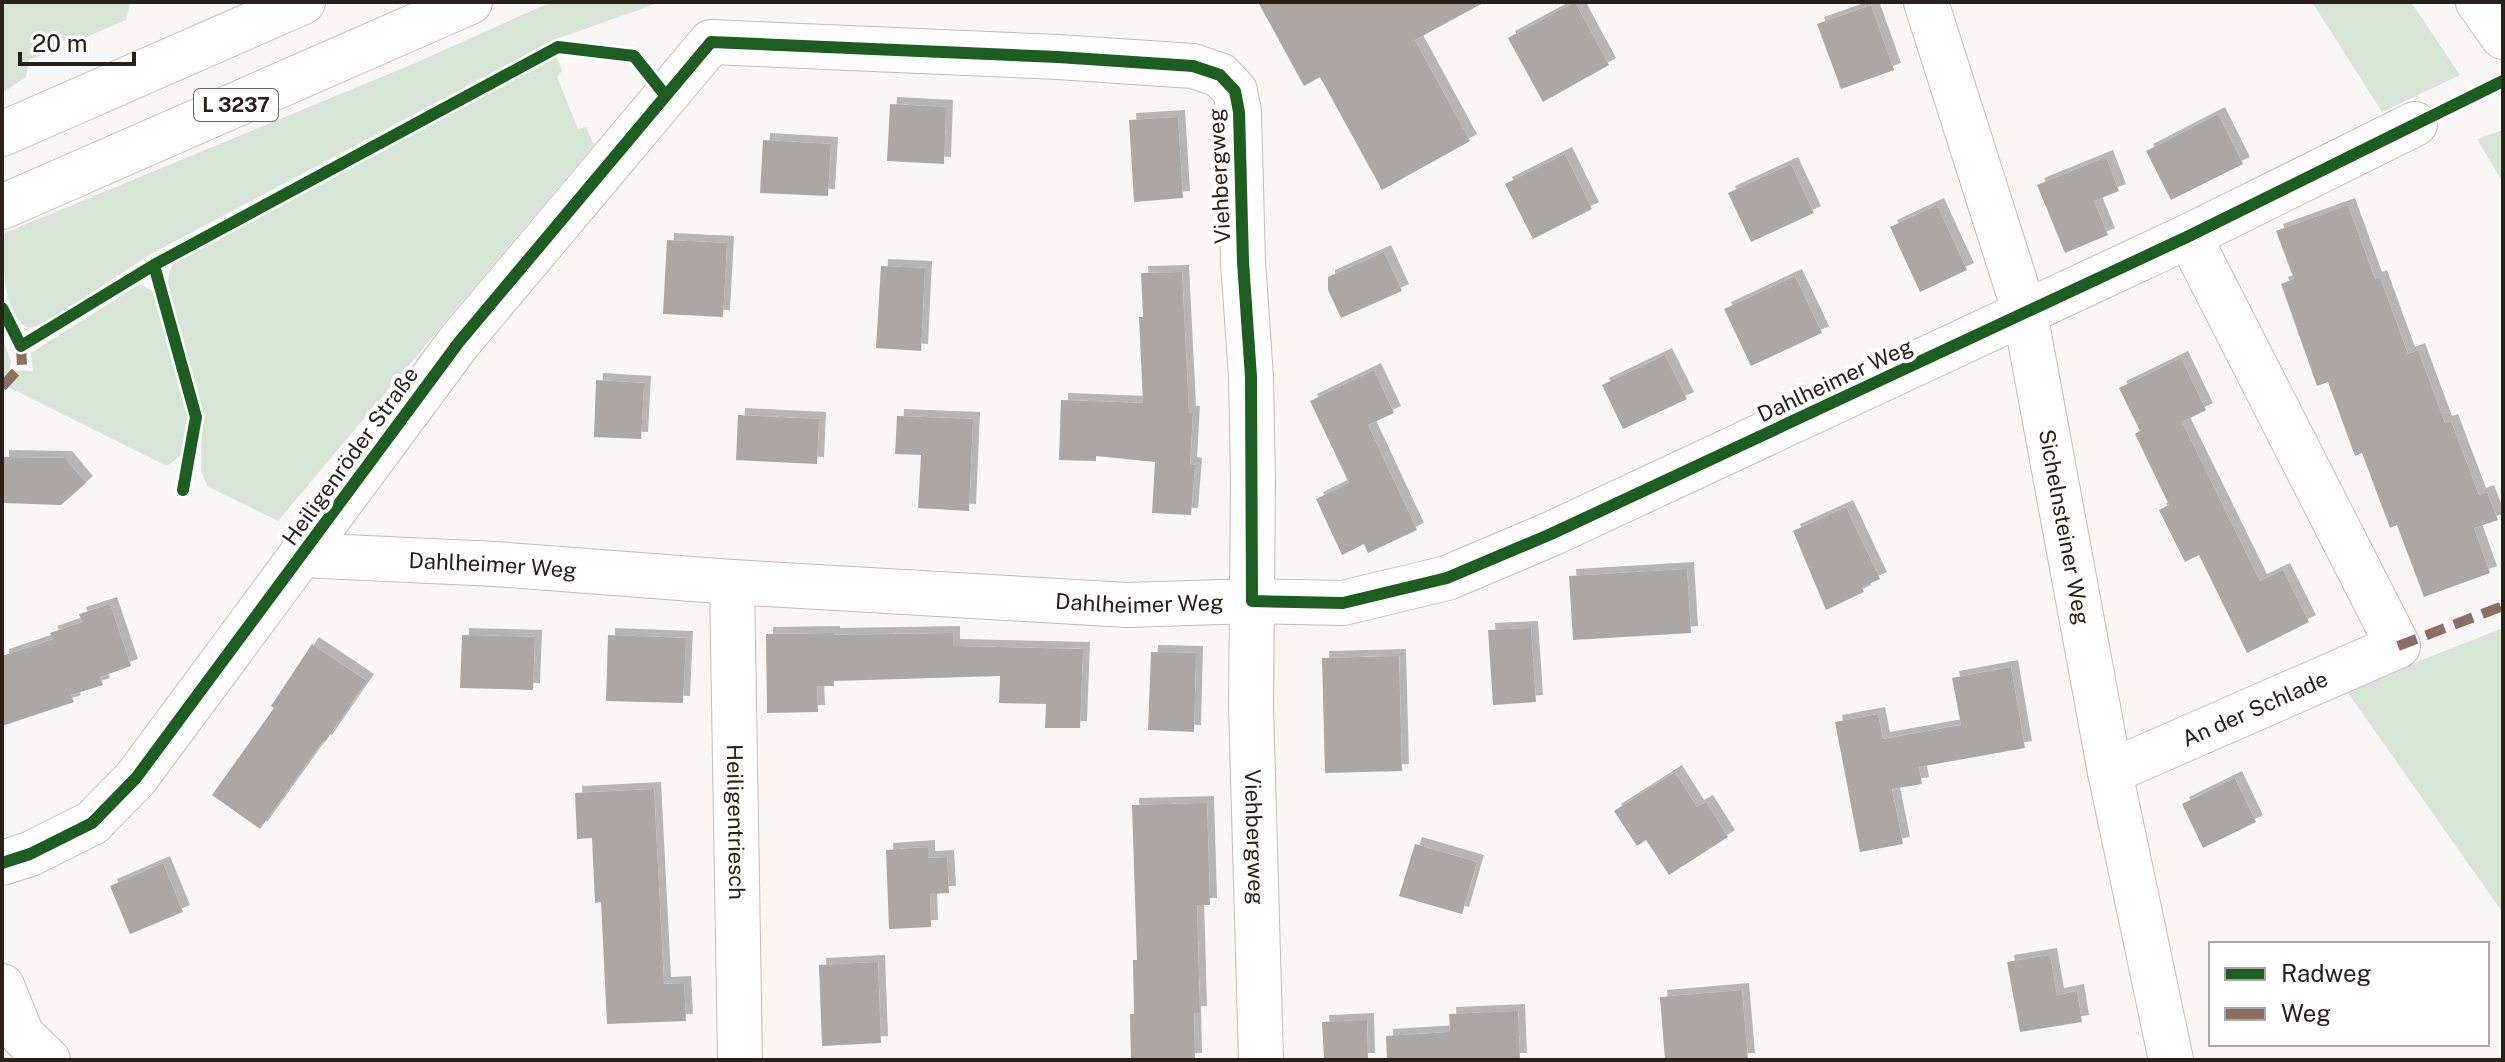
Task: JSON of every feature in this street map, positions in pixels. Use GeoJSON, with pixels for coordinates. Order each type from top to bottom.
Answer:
{"type":"FeatureCollection","features":[{"type":"Feature","properties":{"kind":"main road"},"geometry":{"type":"LineString","coordinates":[[2,134],[303,2]]}},
{"type":"Feature","properties":{"kind":"main road","name":"L 3237"},"geometry":{"type":"LineString","coordinates":[[2,207],[470,2]]}},
{"type":"Feature","properties":{"kind":"main road","name":"Sichelnsteiner Weg"},"geometry":{"type":"LineString","coordinates":[[1926,2],[2025,313],[2110,772],[2171,1060]]}},
{"type":"Feature","properties":{"kind":"main road"},"geometry":{"type":"LineString","coordinates":[[2478,2],[2503,37]]}},
{"type":"Feature","properties":{"kind":"main road","name":"Heiligenröder Straße"},"geometry":{"type":"LineString","coordinates":[[2,863],[30,854],[92,823],[136,778],[459,342],[711,42]]}},
{"type":"Feature","properties":{"kind":"main road","name":"Viehbergweg"},"geometry":{"type":"LineString","coordinates":[[711,42],[1193,66],[1220,75],[1235,91],[1239,112],[1243,262],[1251,391],[1251,706],[1261,1060]]}},
{"type":"Feature","properties":{"kind":"main road","name":"Dahlheimer Weg"},"geometry":{"type":"LineString","coordinates":[[301,555],[495,564],[732,582],[1127,605],[1252,601],[1343,603],[1447,578],[1551,534],[2189,236],[2415,124]]}},
{"type":"Feature","properties":{"kind":"main road","name":"An der Schlade"},"geometry":{"type":"LineString","coordinates":[[2110,772],[2398,646],[2189,236]]}},
{"type":"Feature","properties":{"kind":"main road","name":"Heiligentriesch"},"geometry":{"type":"LineString","coordinates":[[732,582],[740,1060]]}},
{"type":"Feature","properties":{"kind":"main road"},"geometry":{"type":"LineString","coordinates":[[2,986],[30,1052]]}},
{"type":"Feature","properties":{"kind":"green space"},"geometry":{"type":"Polygon","coordinates":[[[2,2],[155,2],[130,3],[126,20],[82,39],[80,34],[54,44],[56,50],[29,60],[26,77],[2,93],[2,2]]]}},
{"type":"Feature","properties":{"kind":"green space"},"geometry":{"type":"Polygon","coordinates":[[[551,2],[661,2],[554,40],[149,255],[45,324],[29,328],[20,322],[14,312],[6,286],[2,234],[413,64],[551,2]]]}},
{"type":"Feature","properties":{"kind":"green space"},"geometry":{"type":"Polygon","coordinates":[[[2312,2],[2411,2],[2460,75],[2382,112],[2312,2]]]}},
{"type":"Feature","properties":{"kind":"green space"},"geometry":{"type":"Polygon","coordinates":[[[557,58],[562,71],[557,77],[578,129],[586,127],[594,145],[278,521],[207,486],[201,470],[202,418],[167,289],[174,262],[557,58]]]}},
{"type":"Feature","properties":{"kind":"green space"},"geometry":{"type":"Polygon","coordinates":[[[2503,130],[2503,183],[2477,139],[2503,130]]]}},
{"type":"Feature","properties":{"kind":"green space"},"geometry":{"type":"Polygon","coordinates":[[[140,284],[154,292],[189,417],[184,453],[167,466],[2,384],[2,337],[11,361],[10,370],[33,371],[31,353],[140,284]]]}},
{"type":"Feature","properties":{"kind":"green space"},"geometry":{"type":"Polygon","coordinates":[[[2503,628],[2503,913],[2346,690],[2503,628]]]}},
{"type":"Feature","properties":{"kind":"building"},"geometry":{"type":"Polygon","coordinates":[[[1258,2],[1485,2],[1415,40],[1470,141],[1382,190],[1320,77],[1304,86],[1258,2]]]}},
{"type":"Feature","properties":{"kind":"building"},"geometry":{"type":"Polygon","coordinates":[[[1575,2],[1609,65],[1543,102],[1508,38],[1575,2]]]}},
{"type":"Feature","properties":{"kind":"building"},"geometry":{"type":"Polygon","coordinates":[[[1871,5],[1894,70],[1841,89],[1817,24],[1871,5]]]}},
{"type":"Feature","properties":{"kind":"building"},"geometry":{"type":"Polygon","coordinates":[[[890,104],[946,107],[944,164],[887,161],[890,104]]]}},
{"type":"Feature","properties":{"kind":"building"},"geometry":{"type":"Polygon","coordinates":[[[2218,114],[2243,164],[2171,200],[2146,151],[2218,114]]]}},
{"type":"Feature","properties":{"kind":"building"},"geometry":{"type":"Polygon","coordinates":[[[1178,117],[1183,198],[1134,202],[1129,120],[1178,117]]]}},
{"type":"Feature","properties":{"kind":"building"},"geometry":{"type":"Polygon","coordinates":[[[763,140],[831,144],[828,196],[760,193],[763,140]]]}},
{"type":"Feature","properties":{"kind":"building"},"geometry":{"type":"Polygon","coordinates":[[[1565,154],[1592,209],[1533,239],[1505,184],[1565,154]]]}},
{"type":"Feature","properties":{"kind":"building"},"geometry":{"type":"Polygon","coordinates":[[[2106,157],[2119,191],[2094,201],[2108,235],[2065,253],[2037,185],[2106,157]]]}},
{"type":"Feature","properties":{"kind":"building"},"geometry":{"type":"Polygon","coordinates":[[[1791,164],[1814,213],[1751,242],[1728,193],[1791,164]]]}},
{"type":"Feature","properties":{"kind":"building"},"geometry":{"type":"Polygon","coordinates":[[[1937,205],[1967,270],[1920,292],[1890,227],[1937,205]]]}},
{"type":"Feature","properties":{"kind":"building"},"geometry":{"type":"Polygon","coordinates":[[[2348,205],[2375,279],[2380,277],[2408,354],[2418,350],[2445,423],[2451,421],[2479,495],[2487,492],[2498,520],[2474,528],[2490,573],[2424,597],[2397,525],[2390,528],[2362,453],[2355,456],[2328,382],[2317,386],[2281,284],[2294,279],[2276,231],[2348,205]]]}},
{"type":"Feature","properties":{"kind":"building"},"geometry":{"type":"Polygon","coordinates":[[[667,240],[727,243],[723,317],[663,314],[667,240]]]}},
{"type":"Feature","properties":{"kind":"building"},"geometry":{"type":"Polygon","coordinates":[[[1384,252],[1402,291],[1341,318],[1328,290],[1328,277],[1384,252]]]}},
{"type":"Feature","properties":{"kind":"building"},"geometry":{"type":"Polygon","coordinates":[[[881,266],[925,268],[921,351],[876,348],[881,266]]]}},
{"type":"Feature","properties":{"kind":"building"},"geometry":{"type":"Polygon","coordinates":[[[1182,272],[1189,413],[1193,413],[1190,464],[1195,465],[1191,515],[1152,513],[1155,462],[1096,456],[1096,461],[1059,460],[1061,400],[1143,403],[1139,317],[1143,317],[1141,273],[1182,272]]]}},
{"type":"Feature","properties":{"kind":"building"},"geometry":{"type":"Polygon","coordinates":[[[1795,276],[1822,333],[1751,366],[1724,309],[1795,276]]]}},
{"type":"Feature","properties":{"kind":"building"},"geometry":{"type":"Polygon","coordinates":[[[1665,355],[1687,399],[1623,429],[1602,385],[1665,355]]]}},
{"type":"Feature","properties":{"kind":"building"},"geometry":{"type":"Polygon","coordinates":[[[2181,358],[2206,410],[2182,422],[2260,581],[2283,570],[2309,622],[2247,653],[2199,555],[2185,562],[2159,510],[2169,505],[2135,434],[2140,431],[2119,388],[2181,358]]]}},
{"type":"Feature","properties":{"kind":"building"},"geometry":{"type":"Polygon","coordinates":[[[1374,370],[1394,413],[1368,425],[1417,530],[1368,553],[1364,544],[1342,555],[1316,499],[1349,483],[1310,401],[1374,370]]]}},
{"type":"Feature","properties":{"kind":"building"},"geometry":{"type":"Polygon","coordinates":[[[596,380],[644,383],[641,439],[594,437],[596,380]]]}},
{"type":"Feature","properties":{"kind":"building"},"geometry":{"type":"Polygon","coordinates":[[[738,415],[819,419],[817,464],[736,460],[738,415]]]}},
{"type":"Feature","properties":{"kind":"building"},"geometry":{"type":"Polygon","coordinates":[[[897,416],[973,419],[969,511],[918,508],[921,455],[895,454],[897,416]]]}},
{"type":"Feature","properties":{"kind":"building"},"geometry":{"type":"Polygon","coordinates":[[[2,457],[65,458],[86,483],[61,505],[2,503],[2,457]]]}},
{"type":"Feature","properties":{"kind":"building"},"geometry":{"type":"Polygon","coordinates":[[[1846,507],[1880,579],[1862,587],[1864,592],[1826,610],[1793,531],[1846,507]]]}},
{"type":"Feature","properties":{"kind":"building"},"geometry":{"type":"Polygon","coordinates":[[[1687,569],[1691,633],[1573,640],[1569,576],[1687,569]]]}},
{"type":"Feature","properties":{"kind":"building"},"geometry":{"type":"Polygon","coordinates":[[[110,604],[131,666],[100,677],[103,685],[71,695],[74,702],[2,726],[2,656],[53,639],[50,633],[82,622],[79,614],[110,604]]]}},
{"type":"Feature","properties":{"kind":"building"},"geometry":{"type":"Polygon","coordinates":[[[1531,628],[1536,702],[1493,705],[1488,630],[1531,628]]]}},
{"type":"Feature","properties":{"kind":"building"},"geometry":{"type":"Polygon","coordinates":[[[953,633],[953,646],[1083,649],[1080,728],[1045,728],[1046,704],[999,703],[1000,676],[834,681],[834,686],[817,686],[818,712],[767,713],[766,634],[953,633]]]}},
{"type":"Feature","properties":{"kind":"building"},"geometry":{"type":"Polygon","coordinates":[[[462,635],[535,637],[533,690],[460,688],[462,635]]]}},
{"type":"Feature","properties":{"kind":"building"},"geometry":{"type":"Polygon","coordinates":[[[608,635],[686,638],[683,703],[606,701],[608,635]]]}},
{"type":"Feature","properties":{"kind":"building"},"geometry":{"type":"Polygon","coordinates":[[[312,644],[367,681],[260,829],[212,795],[274,708],[271,706],[312,644]]]}},
{"type":"Feature","properties":{"kind":"building"},"geometry":{"type":"Polygon","coordinates":[[[1151,652],[1196,653],[1194,732],[1148,730],[1151,652]]]}},
{"type":"Feature","properties":{"kind":"building"},"geometry":{"type":"Polygon","coordinates":[[[1399,656],[1402,771],[1325,773],[1322,658],[1399,656]]]}},
{"type":"Feature","properties":{"kind":"building"},"geometry":{"type":"Polygon","coordinates":[[[2011,667],[2025,748],[1919,767],[1922,784],[1892,789],[1903,844],[1860,852],[1835,722],[1878,714],[1883,739],[1961,725],[1952,678],[2011,667]]]}},
{"type":"Feature","properties":{"kind":"building"},"geometry":{"type":"Polygon","coordinates":[[[1675,772],[1697,807],[1706,802],[1728,837],[1669,875],[1646,840],[1637,846],[1614,811],[1675,772]]]}},
{"type":"Feature","properties":{"kind":"building"},"geometry":{"type":"Polygon","coordinates":[[[2235,778],[2256,822],[2203,848],[2182,804],[2235,778]]]}},
{"type":"Feature","properties":{"kind":"building"},"geometry":{"type":"Polygon","coordinates":[[[654,789],[664,984],[684,983],[686,1021],[607,1024],[601,902],[595,903],[592,838],[577,839],[575,793],[654,789]]]}},
{"type":"Feature","properties":{"kind":"building"},"geometry":{"type":"Polygon","coordinates":[[[1207,803],[1210,905],[1197,905],[1200,1013],[1194,1013],[1195,1060],[1131,1060],[1133,960],[1137,960],[1132,805],[1207,803]]]}},
{"type":"Feature","properties":{"kind":"building"},"geometry":{"type":"Polygon","coordinates":[[[1415,844],[1477,862],[1462,914],[1399,896],[1415,844]]]}},
{"type":"Feature","properties":{"kind":"building"},"geometry":{"type":"Polygon","coordinates":[[[928,847],[928,858],[947,857],[949,893],[930,894],[931,927],[889,929],[886,850],[928,847]]]}},
{"type":"Feature","properties":{"kind":"building"},"geometry":{"type":"Polygon","coordinates":[[[163,863],[183,912],[130,934],[110,886],[163,863]]]}},
{"type":"Feature","properties":{"kind":"building"},"geometry":{"type":"Polygon","coordinates":[[[2050,955],[2057,995],[2077,991],[2082,1022],[2020,1032],[2007,962],[2050,955]]]}},
{"type":"Feature","properties":{"kind":"building"},"geometry":{"type":"Polygon","coordinates":[[[878,962],[881,1043],[822,1046],[819,965],[878,962]]]}},
{"type":"Feature","properties":{"kind":"building"},"geometry":{"type":"Polygon","coordinates":[[[1742,990],[1748,1060],[1665,1060],[1660,997],[1742,990]]]}},
{"type":"Feature","properties":{"kind":"building"},"geometry":{"type":"Polygon","coordinates":[[[1518,1011],[1520,1060],[1387,1060],[1386,1036],[1450,1032],[1449,1014],[1518,1011]]]}},
{"type":"Feature","properties":{"kind":"building"},"geometry":{"type":"Polygon","coordinates":[[[1367,1020],[1368,1060],[1324,1060],[1322,1022],[1367,1020]]]}},
{"type":"Feature","properties":{"kind":"marked path"},"geometry":{"type":"LineString","coordinates":[[2,387],[22,365],[21,346]]}},
{"type":"Feature","properties":{"kind":"marked path"},"geometry":{"type":"LineString","coordinates":[[2398,646],[2503,606]]}},
{"type":"Feature","properties":{"kind":"cycle path"},"geometry":{"type":"LineString","coordinates":[[2,863],[30,854],[92,823],[136,778],[459,342],[711,42],[1058,57],[1193,66],[1220,75],[1235,91],[1239,112],[1243,262],[1251,377],[1252,601],[1343,603],[1447,578],[1551,534],[2189,236],[2503,81]]}},
{"type":"Feature","properties":{"kind":"cycle path"},"geometry":{"type":"LineString","coordinates":[[2,308],[21,346],[154,265],[558,47],[634,56],[665,95]]}},
{"type":"Feature","properties":{"kind":"cycle path"},"geometry":{"type":"LineString","coordinates":[[154,265],[196,417],[183,490]]}}]}
